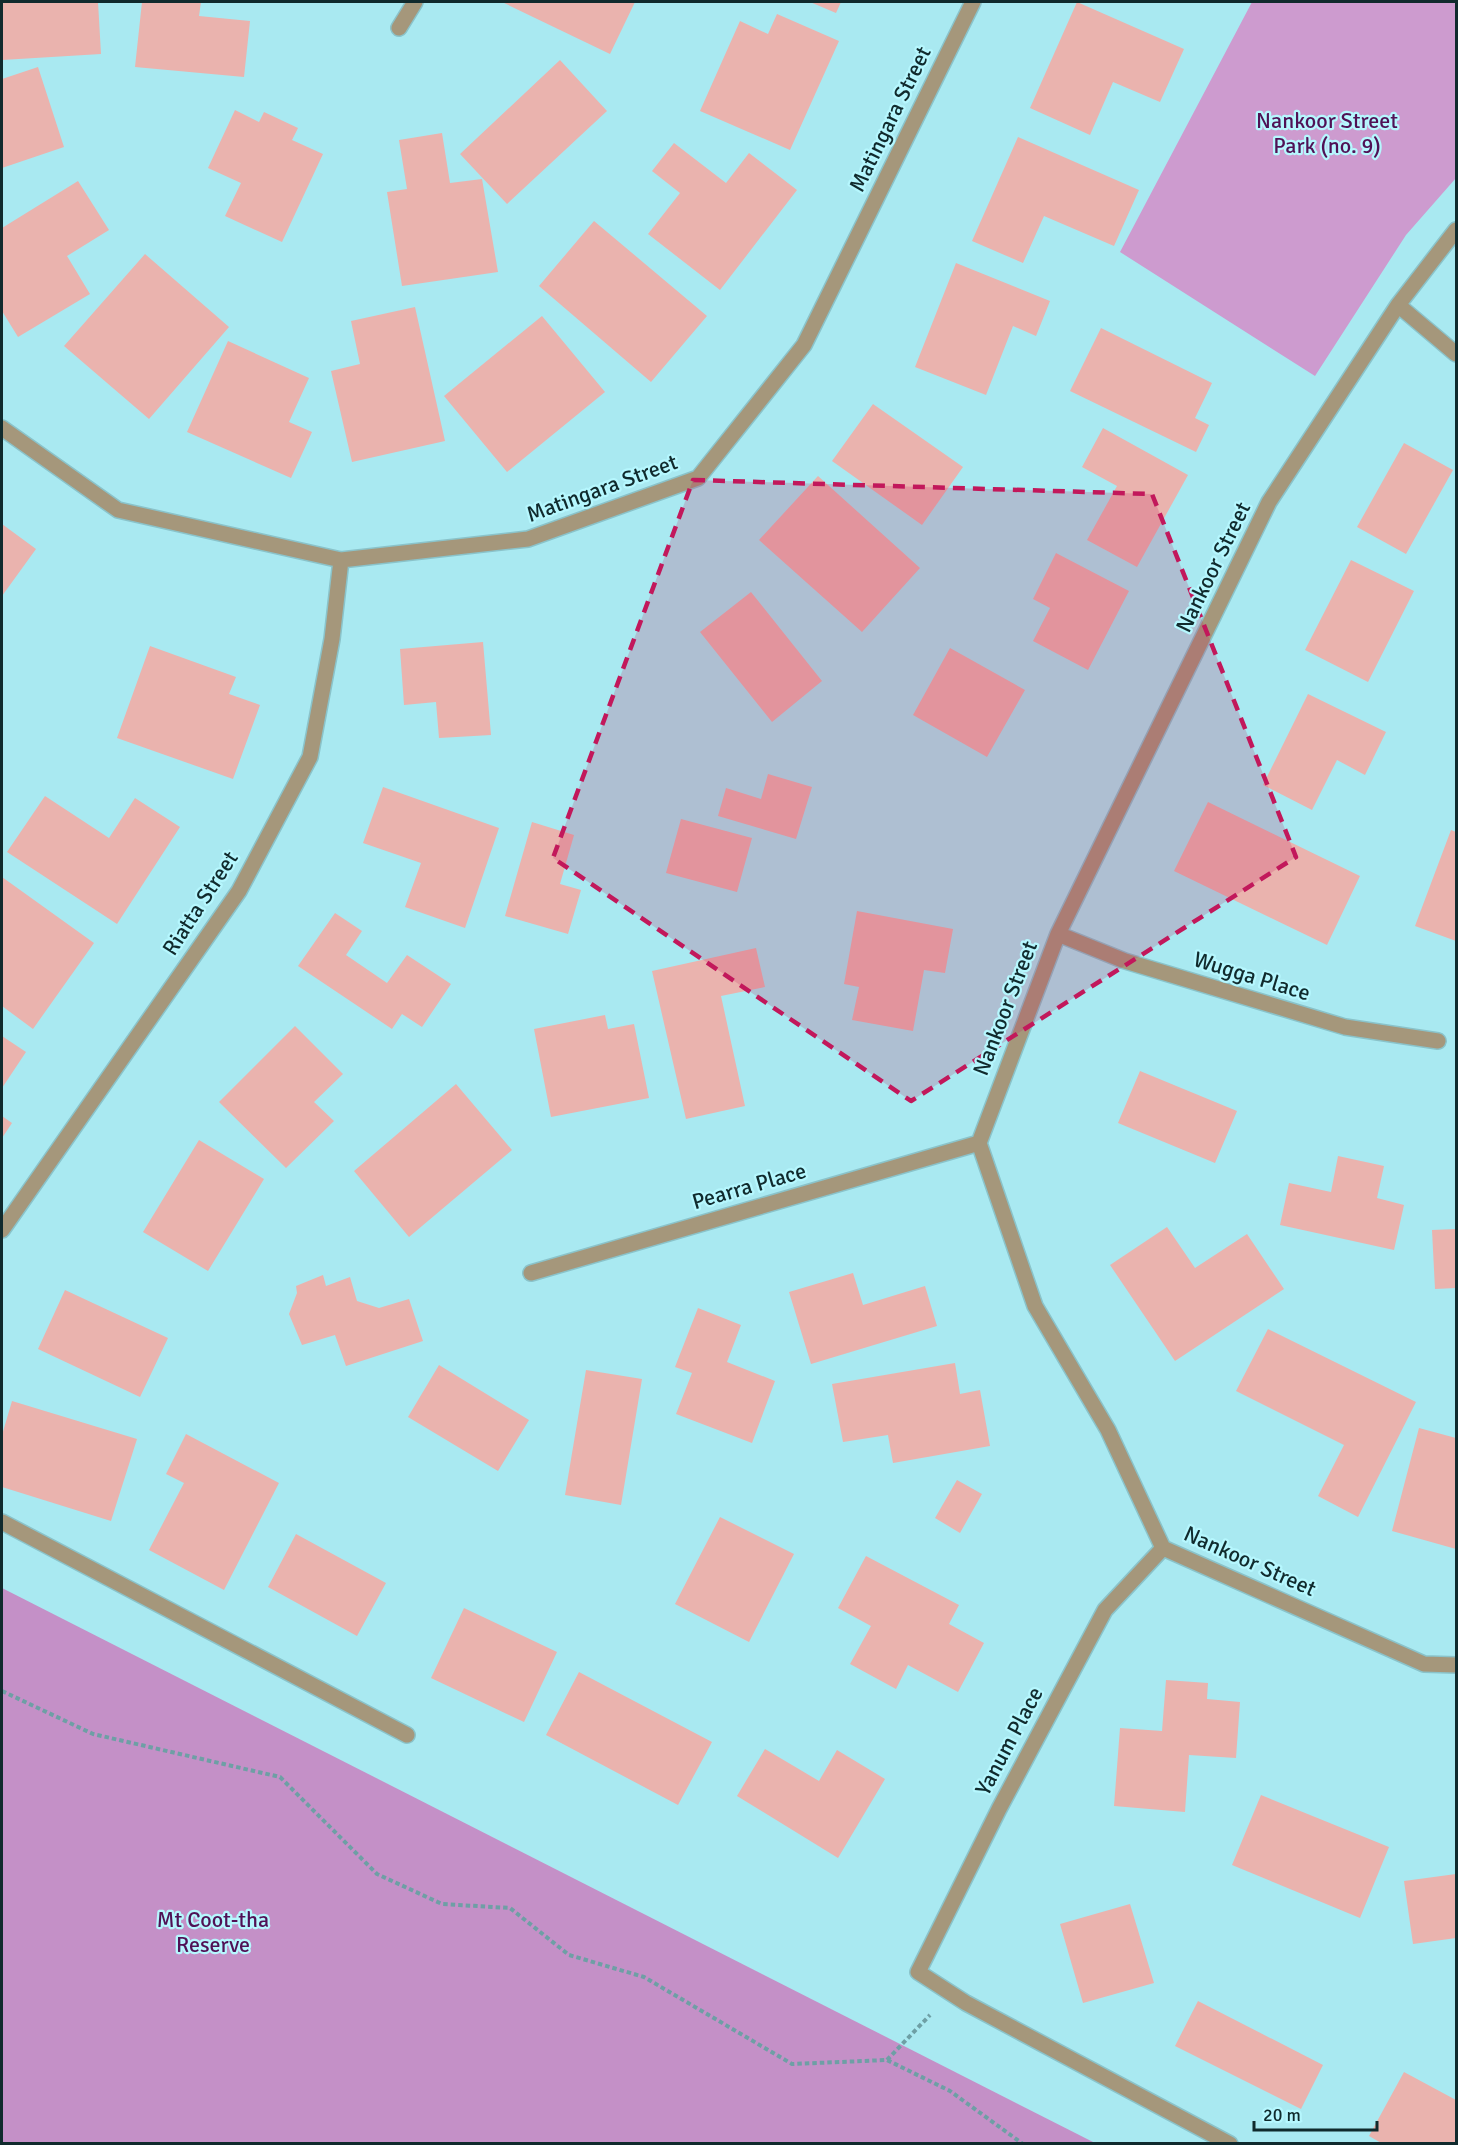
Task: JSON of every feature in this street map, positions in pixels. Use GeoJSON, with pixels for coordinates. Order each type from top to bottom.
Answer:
{"type":"FeatureCollection","features":[{"type":"Feature","properties":{"kind":"street"},"geometry":{"type":"LineString","coordinates":[[399,28],[415,2]]}},
{"type":"Feature","properties":{"kind":"street","name":"Matingara Street"},"geometry":{"type":"LineString","coordinates":[[2,428],[118,510],[340,560],[528,539],[698,478],[804,345],[973,2]]}},
{"type":"Feature","properties":{"kind":"street","name":"Nankoor Street"},"geometry":{"type":"LineString","coordinates":[[1456,230],[1398,305],[1269,502],[1058,934],[979,1143],[1035,1306],[1108,1430],[1163,1548],[1424,1664],[1456,1665]]}},
{"type":"Feature","properties":{"kind":"street"},"geometry":{"type":"LineString","coordinates":[[1398,305],[1456,354]]}},
{"type":"Feature","properties":{"kind":"street","name":"Riatta Street"},"geometry":{"type":"LineString","coordinates":[[2,1230],[239,891],[310,757],[332,639],[340,560]]}},
{"type":"Feature","properties":{"kind":"street","name":"Wugga Place"},"geometry":{"type":"LineString","coordinates":[[1058,934],[1125,962],[1345,1027],[1438,1041]]}},
{"type":"Feature","properties":{"kind":"street","name":"Pearra Place"},"geometry":{"type":"LineString","coordinates":[[531,1273],[979,1143]]}},
{"type":"Feature","properties":{"kind":"street"},"geometry":{"type":"LineString","coordinates":[[2,1522],[407,1735]]}},
{"type":"Feature","properties":{"kind":"street","name":"Yanum Place"},"geometry":{"type":"LineString","coordinates":[[949,1994],[918,1972],[999,1809],[1105,1610],[1163,1548]]}},
{"type":"Feature","properties":{"kind":"street"},"geometry":{"type":"LineString","coordinates":[[949,1994],[1230,2144]]}},
{"type":"Feature","properties":{"kind":"path"},"geometry":{"type":"LineString","coordinates":[[2,1691],[93,1734],[280,1777],[377,1874],[442,1904],[510,1908],[569,1955],[644,1977],[792,2064],[887,2060],[950,2091],[1023,2144]]}},
{"type":"Feature","properties":{"kind":"path"},"geometry":{"type":"LineString","coordinates":[[887,2060],[949,1994]]}},
{"type":"Feature","properties":{"kind":"highlighted area"},"geometry":{"type":"Polygon","coordinates":[[[693,480],[1152,494],[1296,857],[911,1101],[553,858],[693,480]]]}},
{"type":"Feature","properties":{"kind":"green space","name":"Nankoor Street Park (no. 9)"},"geometry":{"type":"Polygon","coordinates":[[[1252,2],[1456,2],[1456,178],[1406,235],[1315,376],[1120,252],[1252,2]]]}},
{"type":"Feature","properties":{"kind":"green space","name":"Mt Coot-tha Reserve"},"geometry":{"type":"Polygon","coordinates":[[[2,1588],[1095,2143],[2,2143],[2,1588]]]}},
{"type":"Feature","properties":{"kind":"building"},"geometry":{"type":"Polygon","coordinates":[[[2,2],[98,2],[101,54],[2,60],[2,2]]]}},
{"type":"Feature","properties":{"kind":"building"},"geometry":{"type":"Polygon","coordinates":[[[142,2],[201,2],[199,16],[250,21],[244,77],[135,67],[142,2]]]}},
{"type":"Feature","properties":{"kind":"building"},"geometry":{"type":"Polygon","coordinates":[[[502,2],[635,2],[610,54],[502,2]]]}},
{"type":"Feature","properties":{"kind":"building"},"geometry":{"type":"Polygon","coordinates":[[[810,2],[841,2],[836,13],[810,2]]]}},
{"type":"Feature","properties":{"kind":"building"},"geometry":{"type":"Polygon","coordinates":[[[1077,2],[1184,49],[1160,102],[1113,82],[1090,135],[1030,108],[1077,2]]]}},
{"type":"Feature","properties":{"kind":"building"},"geometry":{"type":"Polygon","coordinates":[[[777,14],[839,41],[790,150],[700,111],[740,21],[768,34],[777,14]]]}},
{"type":"Feature","properties":{"kind":"building"},"geometry":{"type":"Polygon","coordinates":[[[560,60],[607,111],[507,204],[460,154],[560,60]]]}},
{"type":"Feature","properties":{"kind":"building"},"geometry":{"type":"Polygon","coordinates":[[[38,67],[64,147],[2,168],[2,79],[38,67]]]}},
{"type":"Feature","properties":{"kind":"building"},"geometry":{"type":"Polygon","coordinates":[[[235,110],[259,122],[264,112],[298,128],[292,140],[323,154],[282,242],[225,216],[241,183],[208,168],[235,110]]]}},
{"type":"Feature","properties":{"kind":"building"},"geometry":{"type":"Polygon","coordinates":[[[442,133],[450,183],[482,179],[498,272],[402,286],[387,192],[407,189],[399,140],[442,133]]]}},
{"type":"Feature","properties":{"kind":"building"},"geometry":{"type":"Polygon","coordinates":[[[1018,137],[1139,190],[1114,246],[1044,216],[1023,263],[972,241],[1018,137]]]}},
{"type":"Feature","properties":{"kind":"building"},"geometry":{"type":"Polygon","coordinates":[[[674,143],[726,183],[749,153],[797,190],[720,290],[648,234],[680,193],[652,171],[674,143]]]}},
{"type":"Feature","properties":{"kind":"building"},"geometry":{"type":"Polygon","coordinates":[[[78,181],[109,230],[67,256],[90,294],[18,337],[2,311],[2,228],[78,181]]]}},
{"type":"Feature","properties":{"kind":"building"},"geometry":{"type":"Polygon","coordinates":[[[594,221],[707,316],[651,382],[539,286],[594,221]]]}},
{"type":"Feature","properties":{"kind":"building"},"geometry":{"type":"Polygon","coordinates":[[[145,254],[229,327],[149,419],[64,346],[145,254]]]}},
{"type":"Feature","properties":{"kind":"building"},"geometry":{"type":"Polygon","coordinates":[[[956,263],[1050,301],[1036,336],[1013,326],[986,395],[915,367],[956,263]]]}},
{"type":"Feature","properties":{"kind":"building"},"geometry":{"type":"Polygon","coordinates":[[[415,307],[445,441],[352,462],[331,371],[360,364],[351,321],[415,307]]]}},
{"type":"Feature","properties":{"kind":"building"},"geometry":{"type":"Polygon","coordinates":[[[542,316],[605,392],[507,472],[444,396],[542,316]]]}},
{"type":"Feature","properties":{"kind":"building"},"geometry":{"type":"Polygon","coordinates":[[[1101,328],[1212,383],[1195,418],[1209,425],[1196,452],[1070,391],[1101,328]]]}},
{"type":"Feature","properties":{"kind":"building"},"geometry":{"type":"Polygon","coordinates":[[[228,341],[309,378],[289,422],[312,432],[291,478],[187,432],[228,341]]]}},
{"type":"Feature","properties":{"kind":"building"},"geometry":{"type":"Polygon","coordinates":[[[873,404],[963,467],[922,525],[832,461],[873,404]]]}},
{"type":"Feature","properties":{"kind":"building"},"geometry":{"type":"Polygon","coordinates":[[[1103,428],[1188,475],[1137,567],[1087,540],[1117,486],[1082,467],[1103,428]]]}},
{"type":"Feature","properties":{"kind":"building"},"geometry":{"type":"Polygon","coordinates":[[[1404,443],[1453,470],[1406,554],[1357,527],[1404,443]]]}},
{"type":"Feature","properties":{"kind":"building"},"geometry":{"type":"Polygon","coordinates":[[[818,476],[920,568],[862,632],[759,540],[818,476]]]}},
{"type":"Feature","properties":{"kind":"building"},"geometry":{"type":"Polygon","coordinates":[[[2,524],[36,549],[2,596],[2,524]]]}},
{"type":"Feature","properties":{"kind":"building"},"geometry":{"type":"Polygon","coordinates":[[[1056,553],[1129,591],[1088,670],[1033,641],[1050,608],[1033,599],[1056,553]]]}},
{"type":"Feature","properties":{"kind":"building"},"geometry":{"type":"Polygon","coordinates":[[[1351,560],[1414,591],[1368,682],[1305,650],[1351,560]]]}},
{"type":"Feature","properties":{"kind":"building"},"geometry":{"type":"Polygon","coordinates":[[[751,592],[822,681],[772,722],[700,632],[751,592]]]}},
{"type":"Feature","properties":{"kind":"building"},"geometry":{"type":"Polygon","coordinates":[[[483,642],[491,735],[439,738],[436,702],[404,705],[400,649],[483,642]]]}},
{"type":"Feature","properties":{"kind":"building"},"geometry":{"type":"Polygon","coordinates":[[[150,646],[236,677],[229,694],[260,705],[233,779],[117,738],[150,646]]]}},
{"type":"Feature","properties":{"kind":"building"},"geometry":{"type":"Polygon","coordinates":[[[950,648],[1025,690],[987,757],[913,715],[950,648]]]}},
{"type":"Feature","properties":{"kind":"building"},"geometry":{"type":"Polygon","coordinates":[[[1308,694],[1386,732],[1365,775],[1337,760],[1312,810],[1263,785],[1308,694]]]}},
{"type":"Feature","properties":{"kind":"building"},"geometry":{"type":"Polygon","coordinates":[[[768,774],[812,787],[796,839],[718,816],[726,788],[761,799],[768,774]]]}},
{"type":"Feature","properties":{"kind":"building"},"geometry":{"type":"Polygon","coordinates":[[[383,787],[499,828],[465,928],[405,907],[421,863],[363,843],[383,787]]]}},
{"type":"Feature","properties":{"kind":"building"},"geometry":{"type":"Polygon","coordinates":[[[45,796],[109,838],[135,798],[180,827],[117,924],[7,852],[45,796]]]}},
{"type":"Feature","properties":{"kind":"building"},"geometry":{"type":"Polygon","coordinates":[[[1208,802],[1360,876],[1327,945],[1174,871],[1208,802]]]}},
{"type":"Feature","properties":{"kind":"building"},"geometry":{"type":"Polygon","coordinates":[[[681,819],[752,838],[737,892],[666,873],[681,819]]]}},
{"type":"Feature","properties":{"kind":"building"},"geometry":{"type":"Polygon","coordinates":[[[532,822],[574,835],[560,884],[581,890],[568,934],[505,916],[532,822]]]}},
{"type":"Feature","properties":{"kind":"building"},"geometry":{"type":"Polygon","coordinates":[[[1451,830],[1456,832],[1456,941],[1415,926],[1451,830]]]}},
{"type":"Feature","properties":{"kind":"building"},"geometry":{"type":"Polygon","coordinates":[[[2,877],[94,943],[33,1029],[2,1006],[2,877]]]}},
{"type":"Feature","properties":{"kind":"building"},"geometry":{"type":"Polygon","coordinates":[[[857,911],[953,929],[945,973],[924,970],[913,1031],[852,1020],[859,987],[844,984],[857,911]]]}},
{"type":"Feature","properties":{"kind":"building"},"geometry":{"type":"Polygon","coordinates":[[[335,913],[362,931],[346,955],[387,983],[407,955],[451,984],[422,1027],[402,1014],[392,1029],[298,966],[335,913]]]}},
{"type":"Feature","properties":{"kind":"building"},"geometry":{"type":"Polygon","coordinates":[[[756,948],[765,987],[721,996],[745,1106],[686,1119],[652,971],[756,948]]]}},
{"type":"Feature","properties":{"kind":"building"},"geometry":{"type":"Polygon","coordinates":[[[605,1015],[608,1029],[634,1024],[649,1098],[551,1117],[534,1029],[605,1015]]]}},
{"type":"Feature","properties":{"kind":"building"},"geometry":{"type":"Polygon","coordinates":[[[295,1026],[343,1074],[314,1102],[334,1121],[286,1168],[219,1102],[295,1026]]]}},
{"type":"Feature","properties":{"kind":"building"},"geometry":{"type":"Polygon","coordinates":[[[2,1036],[26,1052],[2,1088],[2,1036]]]}},
{"type":"Feature","properties":{"kind":"building"},"geometry":{"type":"Polygon","coordinates":[[[1140,1071],[1237,1111],[1215,1163],[1118,1123],[1140,1071]]]}},
{"type":"Feature","properties":{"kind":"building"},"geometry":{"type":"Polygon","coordinates":[[[456,1084],[512,1150],[409,1237],[354,1171],[456,1084]]]}},
{"type":"Feature","properties":{"kind":"building"},"geometry":{"type":"Polygon","coordinates":[[[2,1116],[12,1123],[2,1138],[2,1116]]]}},
{"type":"Feature","properties":{"kind":"building"},"geometry":{"type":"Polygon","coordinates":[[[199,1140],[264,1179],[208,1271],[143,1232],[199,1140]]]}},
{"type":"Feature","properties":{"kind":"building"},"geometry":{"type":"Polygon","coordinates":[[[1338,1156],[1384,1166],[1377,1198],[1404,1205],[1394,1250],[1280,1225],[1289,1183],[1331,1192],[1338,1156]]]}},
{"type":"Feature","properties":{"kind":"building"},"geometry":{"type":"Polygon","coordinates":[[[1167,1227],[1195,1268],[1247,1234],[1284,1289],[1175,1361],[1110,1265],[1167,1227]]]}},
{"type":"Feature","properties":{"kind":"building"},"geometry":{"type":"Polygon","coordinates":[[[1456,1229],[1456,1288],[1435,1289],[1432,1230],[1456,1229]]]}},
{"type":"Feature","properties":{"kind":"building"},"geometry":{"type":"Polygon","coordinates":[[[853,1273],[863,1305],[925,1286],[937,1326],[811,1364],[789,1292],[853,1273]]]}},
{"type":"Feature","properties":{"kind":"building"},"geometry":{"type":"Polygon","coordinates":[[[323,1275],[326,1286],[350,1277],[357,1301],[379,1308],[409,1299],[423,1341],[346,1366],[335,1335],[302,1345],[289,1314],[297,1293],[296,1286],[323,1275]]]}},
{"type":"Feature","properties":{"kind":"building"},"geometry":{"type":"Polygon","coordinates":[[[65,1290],[168,1338],[140,1397],[38,1349],[65,1290]]]}},
{"type":"Feature","properties":{"kind":"building"},"geometry":{"type":"Polygon","coordinates":[[[698,1308],[741,1325],[727,1362],[775,1381],[752,1443],[676,1414],[692,1373],[675,1367],[698,1308]]]}},
{"type":"Feature","properties":{"kind":"building"},"geometry":{"type":"Polygon","coordinates":[[[1268,1329],[1416,1402],[1358,1517],[1318,1496],[1344,1445],[1236,1391],[1268,1329]]]}},
{"type":"Feature","properties":{"kind":"building"},"geometry":{"type":"Polygon","coordinates":[[[955,1363],[960,1394],[980,1390],[990,1446],[893,1463],[888,1435],[843,1442],[832,1384],[955,1363]]]}},
{"type":"Feature","properties":{"kind":"building"},"geometry":{"type":"Polygon","coordinates":[[[439,1365],[529,1420],[498,1471],[408,1417],[439,1365]]]}},
{"type":"Feature","properties":{"kind":"building"},"geometry":{"type":"Polygon","coordinates":[[[586,1370],[642,1379],[621,1505],[565,1495],[586,1370]]]}},
{"type":"Feature","properties":{"kind":"building"},"geometry":{"type":"Polygon","coordinates":[[[12,1401],[137,1439],[111,1521],[2,1487],[2,1435],[12,1401]]]}},
{"type":"Feature","properties":{"kind":"building"},"geometry":{"type":"Polygon","coordinates":[[[1419,1428],[1456,1438],[1456,1549],[1392,1531],[1419,1428]]]}},
{"type":"Feature","properties":{"kind":"building"},"geometry":{"type":"Polygon","coordinates":[[[186,1434],[279,1483],[224,1590],[149,1550],[184,1483],[166,1474],[186,1434]]]}},
{"type":"Feature","properties":{"kind":"building"},"geometry":{"type":"Polygon","coordinates":[[[957,1480],[982,1494],[960,1533],[935,1518],[957,1480]]]}},
{"type":"Feature","properties":{"kind":"building"},"geometry":{"type":"Polygon","coordinates":[[[720,1517],[794,1554],[749,1642],[675,1604],[720,1517]]]}},
{"type":"Feature","properties":{"kind":"building"},"geometry":{"type":"Polygon","coordinates":[[[296,1534],[386,1583],[357,1636],[268,1587],[296,1534]]]}},
{"type":"Feature","properties":{"kind":"building"},"geometry":{"type":"Polygon","coordinates":[[[866,1556],[959,1605],[949,1624],[984,1643],[958,1692],[908,1665],[896,1689],[850,1664],[871,1626],[838,1608],[866,1556]]]}},
{"type":"Feature","properties":{"kind":"building"},"geometry":{"type":"Polygon","coordinates":[[[464,1608],[557,1652],[524,1722],[431,1678],[464,1608]]]}},
{"type":"Feature","properties":{"kind":"building"},"geometry":{"type":"Polygon","coordinates":[[[579,1672],[712,1742],[678,1805],[546,1735],[579,1672]]]}},
{"type":"Feature","properties":{"kind":"building"},"geometry":{"type":"Polygon","coordinates":[[[1166,1680],[1208,1683],[1207,1699],[1240,1702],[1236,1758],[1189,1755],[1185,1812],[1114,1806],[1120,1728],[1162,1731],[1166,1680]]]}},
{"type":"Feature","properties":{"kind":"building"},"geometry":{"type":"Polygon","coordinates":[[[765,1749],[819,1781],[837,1750],[885,1779],[838,1858],[737,1796],[765,1749]]]}},
{"type":"Feature","properties":{"kind":"building"},"geometry":{"type":"Polygon","coordinates":[[[1261,1795],[1389,1847],[1360,1918],[1232,1865],[1261,1795]]]}},
{"type":"Feature","properties":{"kind":"building"},"geometry":{"type":"Polygon","coordinates":[[[1456,1874],[1456,1938],[1413,1944],[1404,1881],[1456,1874]]]}},
{"type":"Feature","properties":{"kind":"building"},"geometry":{"type":"Polygon","coordinates":[[[1130,1904],[1154,1983],[1083,2003],[1060,1924],[1130,1904]]]}},
{"type":"Feature","properties":{"kind":"building"},"geometry":{"type":"Polygon","coordinates":[[[1198,2001],[1323,2065],[1301,2109],[1175,2046],[1198,2001]]]}},
{"type":"Feature","properties":{"kind":"building"},"geometry":{"type":"Polygon","coordinates":[[[1404,2072],[1456,2100],[1456,2144],[1383,2144],[1369,2136],[1404,2072]]]}}]}
